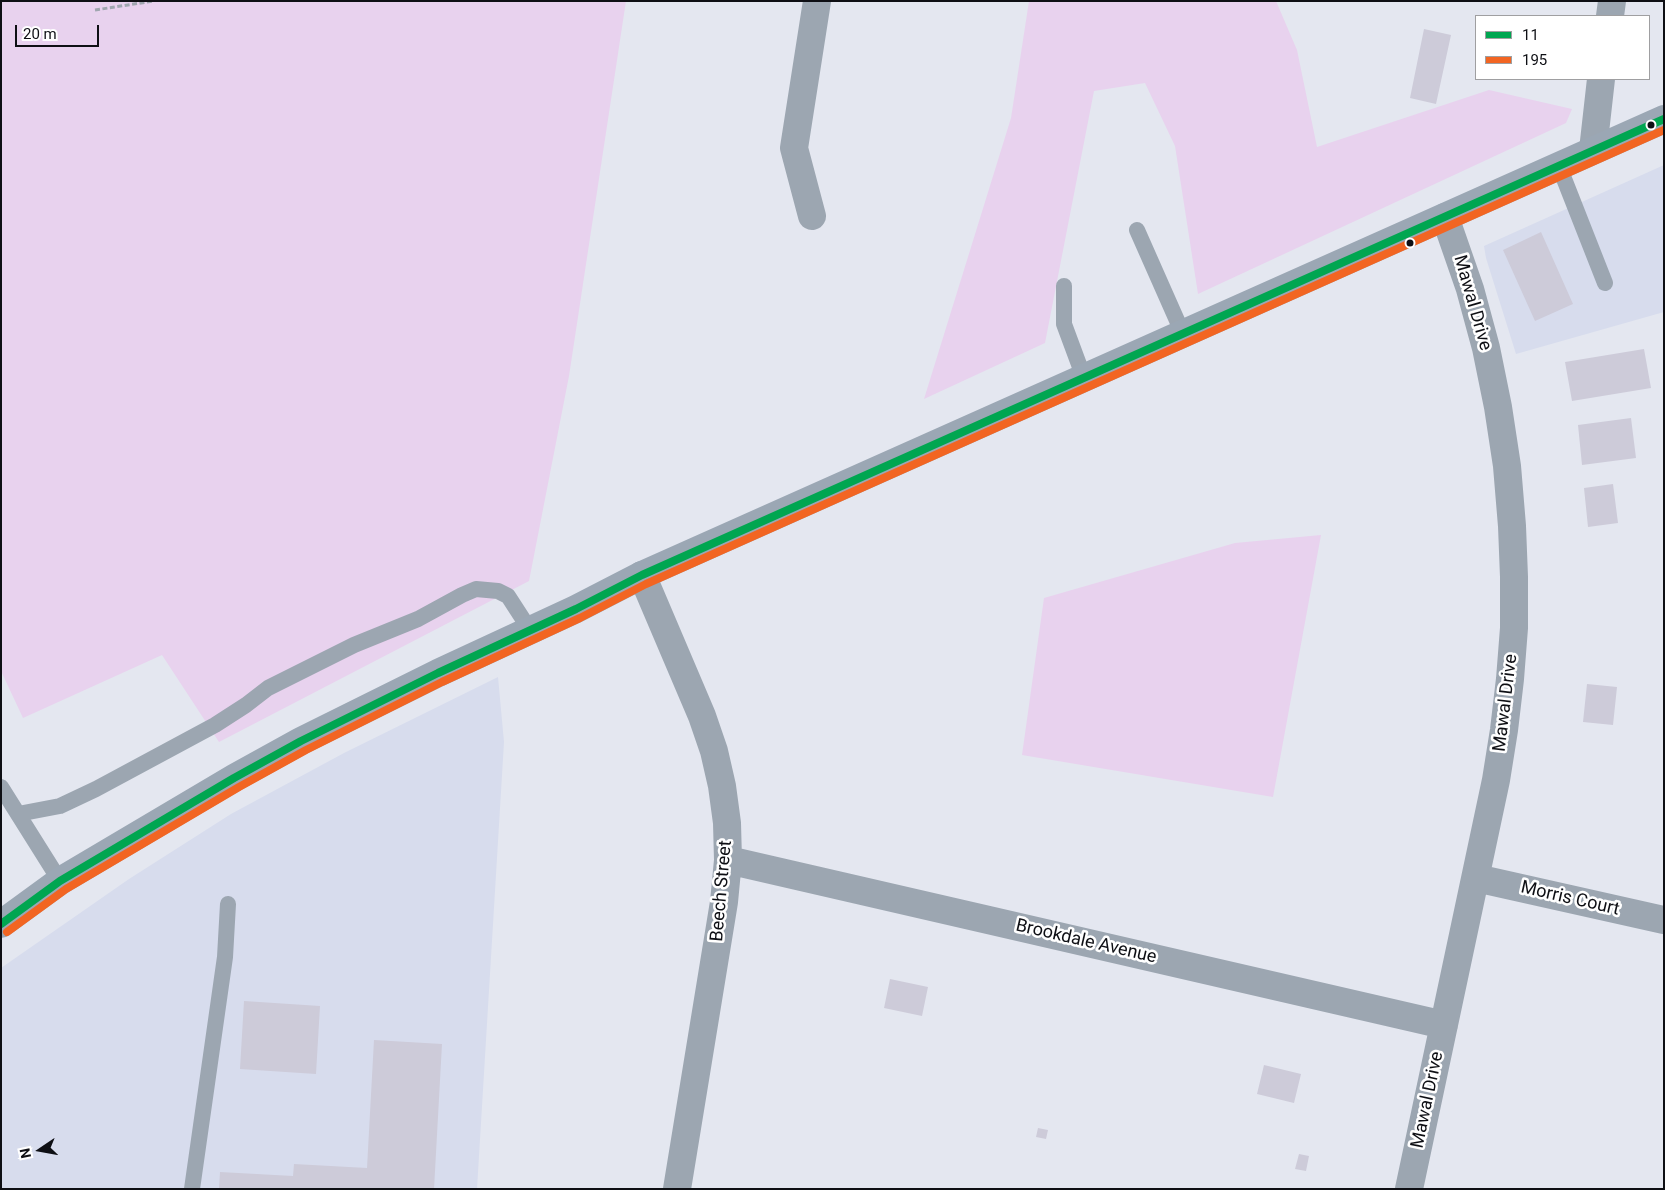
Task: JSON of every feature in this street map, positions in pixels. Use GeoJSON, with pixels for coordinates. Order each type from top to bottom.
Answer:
{"type":"FeatureCollection","features":[{"type":"Feature","properties":{"kind":"main road"},"geometry":{"type":"LineString","coordinates":[[1,924],[60,881],[234,778],[302,741],[429,677],[642,576],[1664,119]]}},
{"type":"Feature","properties":{"kind":"street"},"geometry":{"type":"LineString","coordinates":[[812,216],[794,148],[817,1]]}},
{"type":"Feature","properties":{"kind":"street"},"geometry":{"type":"LineString","coordinates":[[1610,15],[1612,1]]}},
{"type":"Feature","properties":{"kind":"street"},"geometry":{"type":"LineString","coordinates":[[1593,150],[1602,80]]}},
{"type":"Feature","properties":{"kind":"street","name":"Mawal Drive"},"geometry":{"type":"LineString","coordinates":[[1409,1189],[1476,878],[1500,755],[1510,679],[1514,611],[1512,526],[1506,458],[1498,407],[1486,348],[1470,290],[1445,217]]}},
{"type":"Feature","properties":{"kind":"street","name":"Beech Street"},"geometry":{"type":"LineString","coordinates":[[642,576],[702,716],[714,751],[722,786],[727,823],[728,860],[724,902],[677,1189]]}},
{"type":"Feature","properties":{"kind":"street","name":"Brookdale Avenue"},"geometry":{"type":"LineString","coordinates":[[728,860],[1444,1025]]}},
{"type":"Feature","properties":{"kind":"street","name":"Morris Court"},"geometry":{"type":"LineString","coordinates":[[1476,878],[1664,920]]}},
{"type":"Feature","properties":{"kind":"lane"},"geometry":{"type":"LineString","coordinates":[[1558,166],[1605,283]]}},
{"type":"Feature","properties":{"kind":"lane"},"geometry":{"type":"LineString","coordinates":[[1137,230],[1183,334]]}},
{"type":"Feature","properties":{"kind":"lane"},"geometry":{"type":"LineString","coordinates":[[1064,286],[1064,324],[1084,378]]}},
{"type":"Feature","properties":{"kind":"lane"},"geometry":{"type":"LineString","coordinates":[[18,814],[60,806],[96,789],[215,725],[268,688],[354,645],[418,619],[476,589],[498,591],[508,596],[530,630]]}},
{"type":"Feature","properties":{"kind":"lane"},"geometry":{"type":"LineString","coordinates":[[1,787],[60,881]]}},
{"type":"Feature","properties":{"kind":"lane"},"geometry":{"type":"LineString","coordinates":[[192,1189],[225,957],[228,904]]}},
{"type":"Feature","properties":{"kind":"path"},"geometry":{"type":"LineString","coordinates":[[95,10],[154,1]]}},
{"type":"Feature","properties":{"kind":"shaded area"},"geometry":{"type":"Polygon","coordinates":[[[1,1],[626,1],[569,376],[529,581],[219,742],[162,655],[23,718],[1,671],[1,1]]]}},
{"type":"Feature","properties":{"kind":"shaded area"},"geometry":{"type":"Polygon","coordinates":[[[1029,1],[1276,1],[1297,50],[1317,147],[1489,90],[1572,109],[1566,123],[1198,294],[1175,146],[1145,83],[1094,91],[1045,343],[924,399],[1011,118],[1029,1]]]}},
{"type":"Feature","properties":{"kind":"shaded area"},"geometry":{"type":"Polygon","coordinates":[[[1664,165],[1664,312],[1516,354],[1484,246],[1664,165]]]}},
{"type":"Feature","properties":{"kind":"shaded area"},"geometry":{"type":"Polygon","coordinates":[[[1321,535],[1273,797],[1022,755],[1044,598],[1235,543],[1321,535]]]}},
{"type":"Feature","properties":{"kind":"shaded area"},"geometry":{"type":"Polygon","coordinates":[[[498,677],[504,742],[477,1189],[1,1189],[1,968],[129,879],[231,814],[344,753],[498,677]]]}},
{"type":"Feature","properties":{"kind":"building"},"geometry":{"type":"Polygon","coordinates":[[[1424,29],[1451,35],[1436,104],[1410,98],[1424,29]]]}},
{"type":"Feature","properties":{"kind":"building"},"geometry":{"type":"Polygon","coordinates":[[[1541,232],[1573,304],[1535,321],[1503,250],[1541,232]]]}},
{"type":"Feature","properties":{"kind":"building"},"geometry":{"type":"Polygon","coordinates":[[[1644,349],[1651,388],[1572,401],[1565,362],[1644,349]]]}},
{"type":"Feature","properties":{"kind":"building"},"geometry":{"type":"Polygon","coordinates":[[[1631,418],[1636,458],[1582,465],[1578,425],[1631,418]]]}},
{"type":"Feature","properties":{"kind":"building"},"geometry":{"type":"Polygon","coordinates":[[[1613,484],[1618,523],[1588,527],[1584,488],[1613,484]]]}},
{"type":"Feature","properties":{"kind":"building"},"geometry":{"type":"Polygon","coordinates":[[[1587,684],[1617,687],[1613,725],[1583,722],[1587,684]]]}},
{"type":"Feature","properties":{"kind":"building"},"geometry":{"type":"Polygon","coordinates":[[[890,979],[928,987],[922,1016],[884,1008],[890,979]]]}},
{"type":"Feature","properties":{"kind":"building"},"geometry":{"type":"Polygon","coordinates":[[[244,1001],[320,1006],[316,1074],[240,1069],[244,1001]]]}},
{"type":"Feature","properties":{"kind":"building"},"geometry":{"type":"Polygon","coordinates":[[[374,1040],[442,1044],[434,1189],[219,1189],[220,1172],[293,1176],[294,1164],[367,1168],[374,1040]]]}},
{"type":"Feature","properties":{"kind":"building"},"geometry":{"type":"Polygon","coordinates":[[[1264,1065],[1301,1074],[1294,1103],[1257,1094],[1264,1065]]]}},
{"type":"Feature","properties":{"kind":"building"},"geometry":{"type":"Polygon","coordinates":[[[1038,1128],[1048,1130],[1046,1139],[1036,1137],[1038,1128]]]}},
{"type":"Feature","properties":{"kind":"building"},"geometry":{"type":"Polygon","coordinates":[[[1299,1154],[1309,1156],[1306,1171],[1295,1169],[1299,1154]]]}},
{"type":"Feature","properties":{"kind":"transit line","name":"11"},"geometry":{"type":"LineString","coordinates":[[1,924],[60,881],[234,778],[301,741],[438,673],[576,609],[642,575],[1664,119]]}},
{"type":"Feature","properties":{"kind":"transit line","name":"195"},"geometry":{"type":"LineString","coordinates":[[7,932],[66,889],[239,787],[306,750],[442,682],[580,618],[646,584],[1664,130]]}}]}
